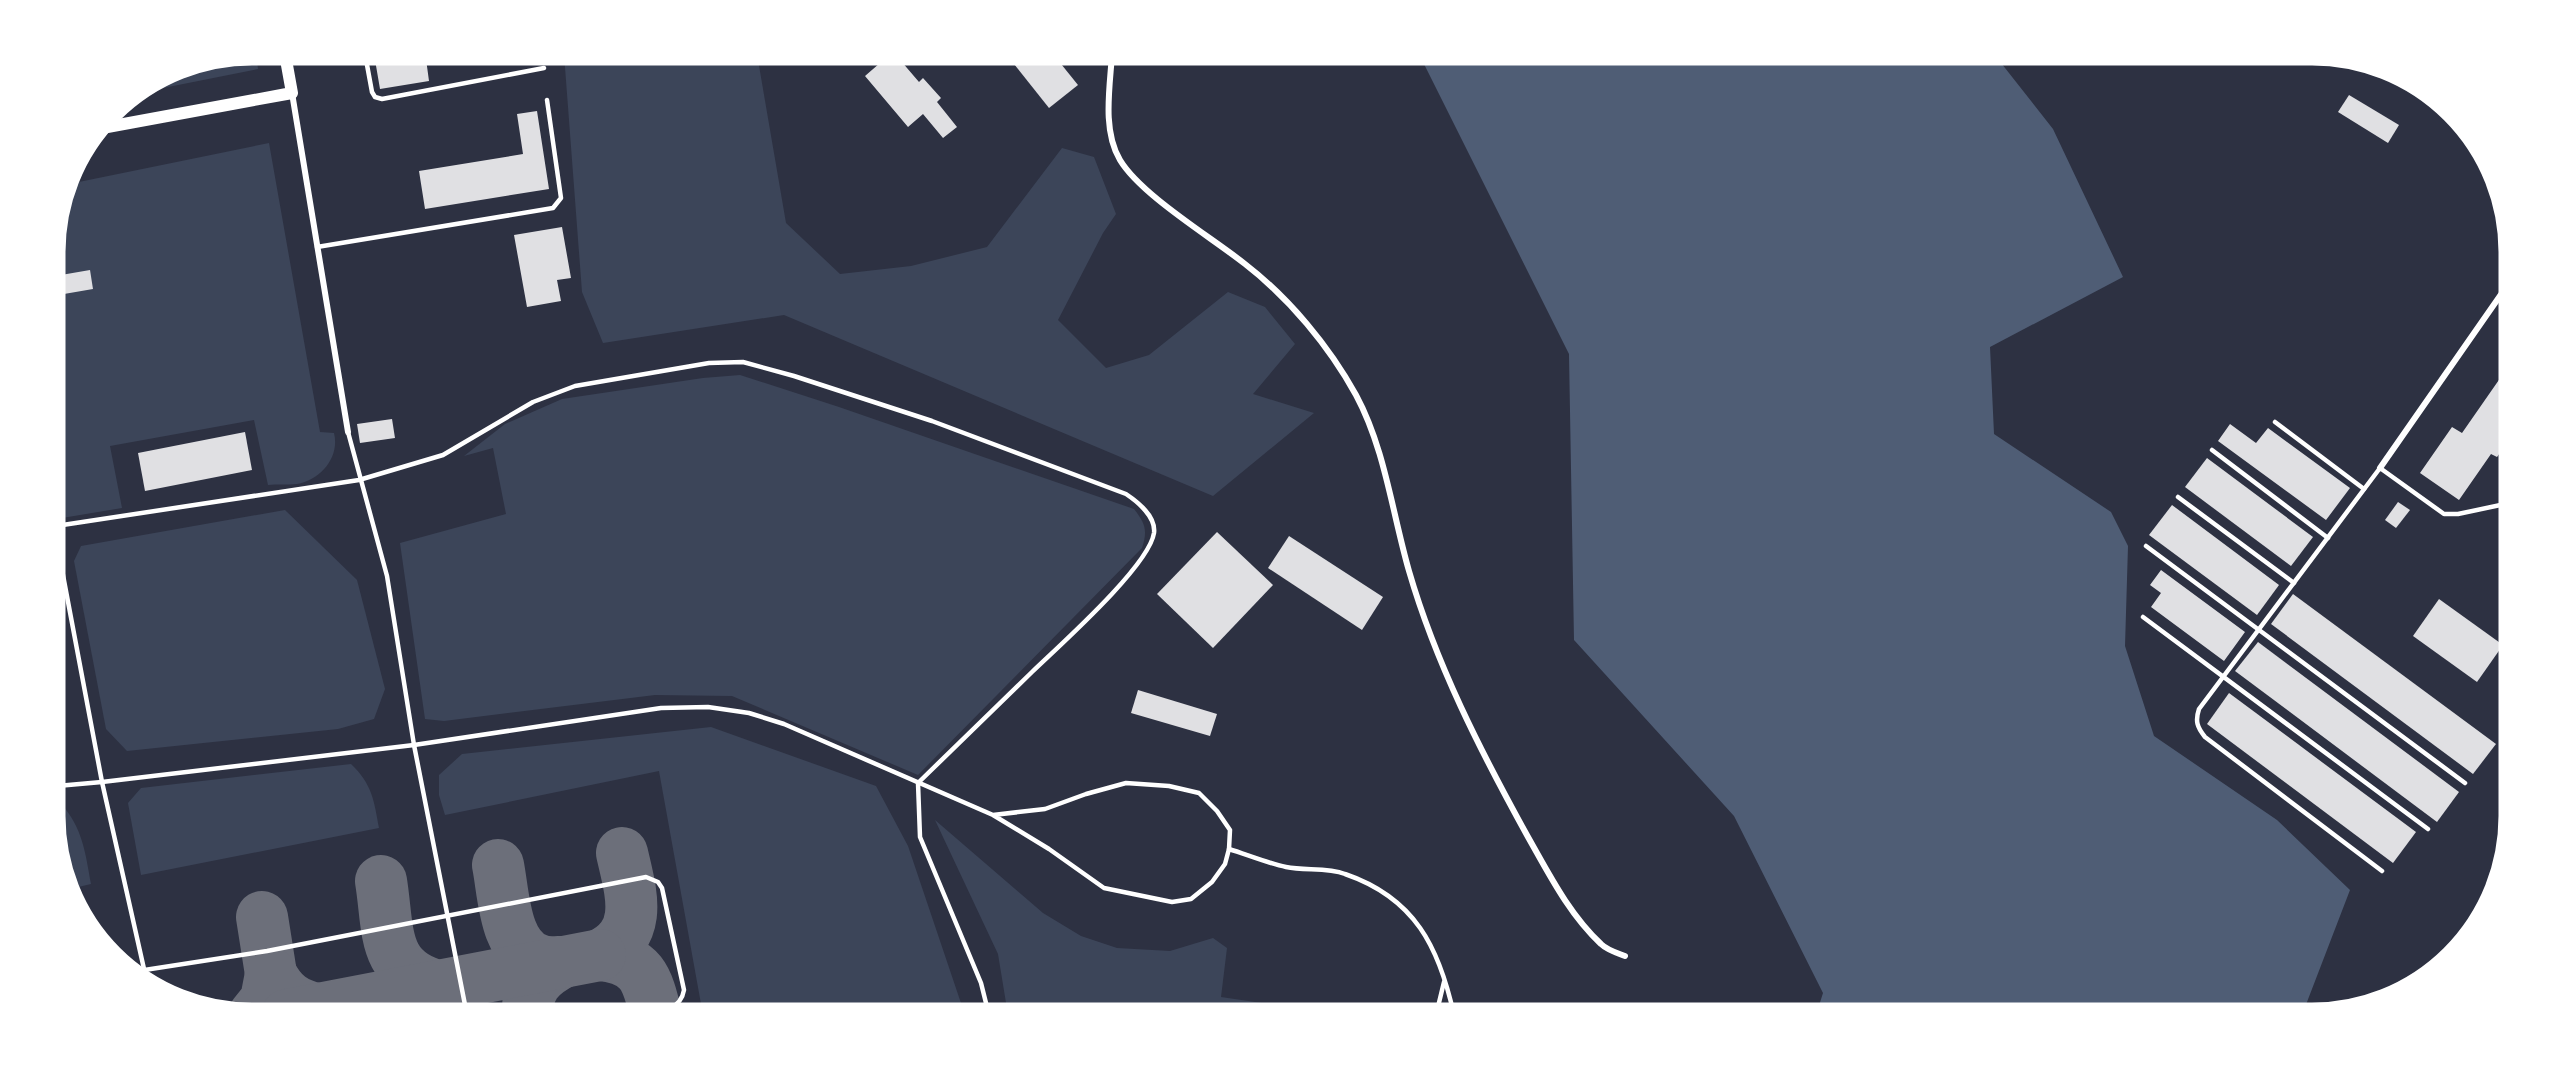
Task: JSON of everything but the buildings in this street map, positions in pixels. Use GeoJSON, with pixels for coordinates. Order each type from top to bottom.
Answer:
{"type":"FeatureCollection","features":[{"type":"Feature","properties":{"kind":"main road"},"geometry":{"type":"LineString","coordinates":[[114,126],[292,93],[287,65]]}},
{"type":"Feature","properties":{"kind":"street"},"geometry":{"type":"LineString","coordinates":[[1111,65],[1109,116],[1113,141],[1120,160],[1144,188],[1263,279],[1302,320],[1332,357],[1356,396],[1373,433],[1410,572],[1440,656],[1474,737],[1558,890],[1592,935],[1604,946],[1625,956]]}},
{"type":"Feature","properties":{"kind":"street"},"geometry":{"type":"LineString","coordinates":[[292,93],[348,432]]}},
{"type":"Feature","properties":{"kind":"street"},"geometry":{"type":"LineString","coordinates":[[2380,468],[2500,296]]}},
{"type":"Feature","properties":{"kind":"lane"},"geometry":{"type":"LineString","coordinates":[[367,65],[372,92],[375,97],[382,99],[544,68]]}},
{"type":"Feature","properties":{"kind":"lane"},"geometry":{"type":"LineString","coordinates":[[317,247],[553,208],[561,198],[547,100]]}},
{"type":"Feature","properties":{"kind":"lane"},"geometry":{"type":"LineString","coordinates":[[65,525],[359,480],[442,456],[533,402],[575,386],[710,363],[743,362],[794,376],[932,421],[1126,494],[1139,502],[1155,529],[1151,544],[1137,566],[918,783],[920,837],[981,983],[986,1004]]}},
{"type":"Feature","properties":{"kind":"lane"},"geometry":{"type":"LineString","coordinates":[[2275,422],[2364,489]]}},
{"type":"Feature","properties":{"kind":"lane"},"geometry":{"type":"LineString","coordinates":[[348,432],[359,480],[387,576],[414,745],[465,1004]]}},
{"type":"Feature","properties":{"kind":"lane"},"geometry":{"type":"LineString","coordinates":[[2212,450],[2328,538]]}},
{"type":"Feature","properties":{"kind":"lane"},"geometry":{"type":"LineString","coordinates":[[2382,871],[2205,737],[2195,719],[2199,709],[2380,468],[2444,514],[2458,514],[2500,505]]}},
{"type":"Feature","properties":{"kind":"lane"},"geometry":{"type":"LineString","coordinates":[[2178,497],[2294,583]]}},
{"type":"Feature","properties":{"kind":"lane"},"geometry":{"type":"LineString","coordinates":[[2146,546],[2465,783]]}},
{"type":"Feature","properties":{"kind":"lane"},"geometry":{"type":"LineString","coordinates":[[64,583],[140,967]]}},
{"type":"Feature","properties":{"kind":"lane"},"geometry":{"type":"LineString","coordinates":[[2143,617],[2428,829]]}},
{"type":"Feature","properties":{"kind":"lane"},"geometry":{"type":"LineString","coordinates":[[64,785],[414,745],[661,708],[708,707],[749,713],[784,724],[993,815],[1049,849],[1104,888],[1172,902],[1191,899],[1212,882],[1225,864],[1229,849],[1230,830],[1205,799],[1199,793],[1169,786],[1126,783],[1045,809],[993,815]]}},
{"type":"Feature","properties":{"kind":"lane"},"geometry":{"type":"LineString","coordinates":[[1229,849],[1285,867],[1344,873],[1378,889],[1412,915],[1435,950],[1451,1004]]}},
{"type":"Feature","properties":{"kind":"lane"},"geometry":{"type":"LineString","coordinates":[[144,970],[267,951],[646,877],[653,879],[662,888],[684,990],[683,997],[677,1004]]}},
{"type":"Feature","properties":{"kind":"lane"},"geometry":{"type":"LineString","coordinates":[[1439,1004],[1444,981]]}},
{"type":"Feature","properties":{"kind":"shaded area"},"geometry":{"type":"Polygon","coordinates":[[[1424,64],[2002,64],[2053,129],[2123,277],[1990,347],[1994,434],[2111,512],[2128,546],[2125,646],[2154,736],[2277,820],[2350,890],[2306,1004],[1820,1004],[1823,993],[1734,816],[1574,640],[1569,354],[1424,64]]]}},
{"type":"Feature","properties":{"kind":"shaded area"},"geometry":{"type":"Polygon","coordinates":[[[257,65],[258,69],[162,88],[181,79],[216,68],[257,65]]]}},
{"type":"Feature","properties":{"kind":"shaded area"},"geometry":{"type":"Polygon","coordinates":[[[565,65],[759,65],[786,223],[840,274],[911,266],[987,247],[1062,148],[1094,157],[1116,214],[1103,233],[1058,320],[1106,368],[1149,355],[1228,292],[1265,307],[1295,344],[1253,394],[1314,413],[1213,496],[784,315],[603,343],[582,292],[565,65]]]}},
{"type":"Feature","properties":{"kind":"shaded area"},"geometry":{"type":"Polygon","coordinates":[[[269,143],[320,432],[334,433],[334,451],[331,459],[314,478],[297,484],[268,485],[254,420],[110,446],[122,508],[65,518],[65,240],[68,216],[79,182],[269,143]]]}},
{"type":"Feature","properties":{"kind":"shaded area"},"geometry":{"type":"Polygon","coordinates":[[[740,375],[1134,509],[1144,527],[1145,536],[1142,548],[918,775],[732,696],[655,695],[444,721],[425,719],[400,543],[506,514],[493,448],[464,456],[505,424],[562,399],[703,378],[740,375]]]}},
{"type":"Feature","properties":{"kind":"shaded area"},"geometry":{"type":"Polygon","coordinates":[[[285,510],[357,580],[385,689],[374,719],[338,729],[127,751],[106,729],[74,561],[81,546],[285,510]]]}},
{"type":"Feature","properties":{"kind":"shaded area"},"geometry":{"type":"Polygon","coordinates":[[[711,727],[876,786],[908,846],[961,1004],[701,1004],[659,771],[445,815],[439,795],[439,775],[462,754],[711,727]]]}},
{"type":"Feature","properties":{"kind":"shaded area"},"geometry":{"type":"Polygon","coordinates":[[[351,764],[368,786],[379,828],[141,875],[128,803],[141,788],[351,764]]]}},
{"type":"Feature","properties":{"kind":"shaded area"},"geometry":{"type":"Polygon","coordinates":[[[64,807],[78,831],[85,851],[91,884],[78,887],[74,877],[68,853],[64,807]]]}},
{"type":"Feature","properties":{"kind":"shaded area"},"geometry":{"type":"Polygon","coordinates":[[[935,820],[1043,913],[1081,936],[1117,948],[1170,951],[1213,938],[1227,948],[1221,997],[1268,1004],[1006,1004],[998,954],[935,820]]]}},
{"type":"Feature","properties":{"kind":"taxiway"},"geometry":{"type":"LineString","coordinates":[[622,853],[631,897],[629,924],[624,935],[614,946],[600,955],[614,957],[634,966],[645,981],[653,1004]]}},
{"type":"Feature","properties":{"kind":"taxiway"},"geometry":{"type":"LineString","coordinates":[[498,865],[504,905],[512,933],[519,945],[527,954],[539,960],[563,962],[548,971],[536,983],[528,1004]]}},
{"type":"Feature","properties":{"kind":"taxiway"},"geometry":{"type":"LineString","coordinates":[[381,881],[388,932],[397,959],[406,970],[438,986],[423,996]]}},
{"type":"Feature","properties":{"kind":"taxiway"},"geometry":{"type":"LineString","coordinates":[[262,917],[271,974]]}},
{"type":"Feature","properties":{"kind":"taxiway"},"geometry":{"type":"LineString","coordinates":[[344,1004],[600,955]]}},
{"type":"Feature","properties":{"kind":"taxiway"},"geometry":{"type":"LineString","coordinates":[[263,1004],[266,1000],[271,974],[289,998],[302,1004]]}}]}
